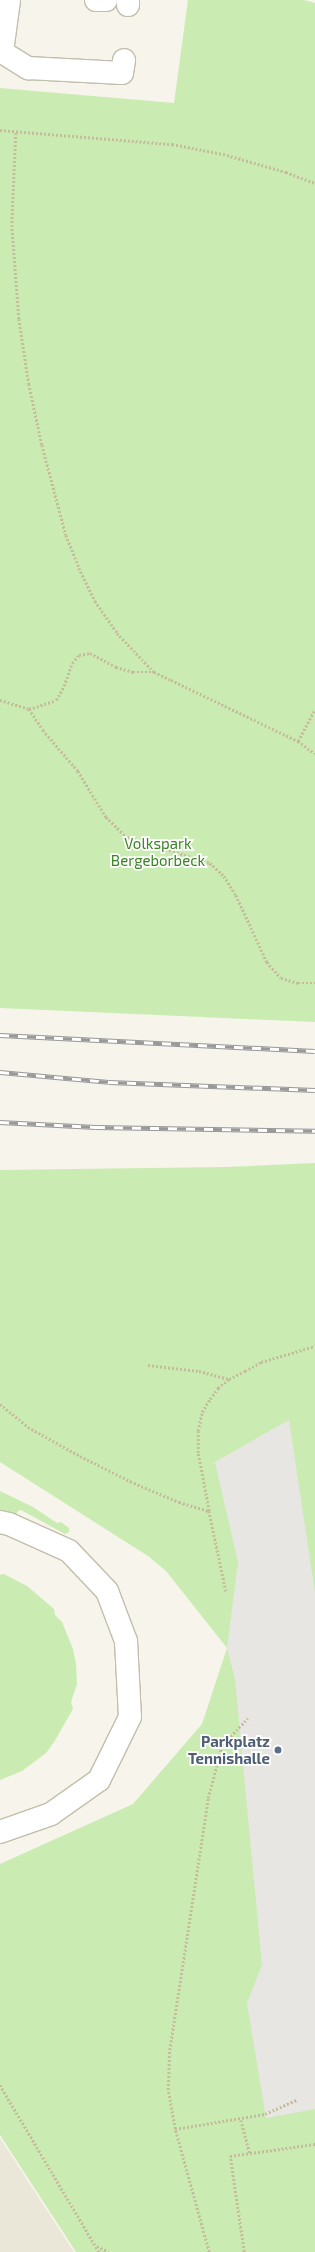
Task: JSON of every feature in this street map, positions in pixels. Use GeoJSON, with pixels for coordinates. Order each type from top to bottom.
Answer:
{"type":"FeatureCollection","features":[{"type":"Feature","properties":{"kind":"lane"},"geometry":{"type":"LineString","coordinates":[[9,0],[1,52],[28,68],[122,72],[124,60]]}},
{"type":"Feature","properties":{"kind":"lane"},"geometry":{"type":"LineString","coordinates":[[96,0],[106,0]]}},
{"type":"Feature","properties":{"kind":"lane"},"geometry":{"type":"LineString","coordinates":[[0,1522],[9,1524],[69,1552],[107,1591],[126,1641],[130,1717],[99,1780],[51,1814],[0,1832]]}},
{"type":"Feature","properties":{"kind":"path"},"geometry":{"type":"LineString","coordinates":[[0,130],[16,133],[172,144],[223,154],[286,172],[315,183]]}},
{"type":"Feature","properties":{"kind":"path"},"geometry":{"type":"LineString","coordinates":[[16,133],[12,225],[20,319],[29,384],[42,445],[66,535],[95,601],[117,633],[154,672],[298,741],[315,754]]}},
{"type":"Feature","properties":{"kind":"path"},"geometry":{"type":"LineString","coordinates":[[0,700],[29,709],[56,700],[64,686],[72,663],[79,655],[90,653],[102,661],[132,672],[154,672]]}},
{"type":"Feature","properties":{"kind":"path"},"geometry":{"type":"LineString","coordinates":[[29,709],[43,730],[78,771],[106,817],[126,837],[210,863],[224,876],[236,895],[267,962],[281,978],[298,982],[315,983]]}},
{"type":"Feature","properties":{"kind":"path"},"geometry":{"type":"LineString","coordinates":[[298,741],[315,709]]}},
{"type":"Feature","properties":{"kind":"path"},"geometry":{"type":"LineString","coordinates":[[226,1591],[198,1453],[198,1431],[202,1412],[218,1388],[229,1379],[262,1362],[315,1346]]}},
{"type":"Feature","properties":{"kind":"path"},"geometry":{"type":"LineString","coordinates":[[148,1366],[199,1371],[229,1379]]}},
{"type":"Feature","properties":{"kind":"path"},"geometry":{"type":"LineString","coordinates":[[0,1404],[28,1427],[80,1456],[134,1483],[179,1502],[209,1511]]}},
{"type":"Feature","properties":{"kind":"path"},"geometry":{"type":"LineString","coordinates":[[209,2252],[175,2129],[168,2090],[169,2054],[208,1798],[222,1745],[248,1718]]}},
{"type":"Feature","properties":{"kind":"path"},"geometry":{"type":"LineString","coordinates":[[0,2085],[99,2252]]}},
{"type":"Feature","properties":{"kind":"path"},"geometry":{"type":"LineString","coordinates":[[175,2129],[242,2120],[265,2114],[297,2100]]}},
{"type":"Feature","properties":{"kind":"path"},"geometry":{"type":"LineString","coordinates":[[242,2120],[250,2154]]}},
{"type":"Feature","properties":{"kind":"path"},"geometry":{"type":"LineString","coordinates":[[244,2252],[230,2156],[315,2144]]}},
{"type":"Feature","properties":{"kind":"path"},"geometry":{"type":"LineString","coordinates":[[96,2245],[109,2252]]}},
{"type":"Feature","properties":{"kind":"shaded area","name":"Parkplatz Tennishalle"},"geometry":{"type":"Polygon","coordinates":[[[289,1420],[315,1593],[315,2109],[266,2118],[247,2003],[262,1965],[235,1679],[227,1648],[238,1562],[215,1462],[289,1420]]]}},
{"type":"Feature","properties":{"kind":"shaded area"},"geometry":{"type":"Polygon","coordinates":[[[0,2138],[31,2186],[74,2252],[0,2252],[0,2138]]]}},
{"type":"Feature","properties":{"kind":"green space","name":"Volkspark Bergeborbeck"},"geometry":{"type":"Polygon","coordinates":[[[188,0],[304,0],[315,3],[315,1022],[0,1008],[0,88],[174,103],[188,0]]]}},
{"type":"Feature","properties":{"kind":"green space"},"geometry":{"type":"Polygon","coordinates":[[[315,1163],[315,2252],[76,2252],[0,2135],[0,1864],[133,1804],[202,1724],[227,1648],[166,1571],[148,1556],[0,1462],[0,1170],[226,1167],[315,1163]]]}},
{"type":"Feature","properties":{"kind":"green space"},"geometry":{"type":"Polygon","coordinates":[[[0,1491],[33,1507],[57,1523],[61,1522],[69,1528],[69,1532],[65,1534],[21,1510],[18,1511],[15,1517],[0,1519],[0,1491]]]}},
{"type":"Feature","properties":{"kind":"green space"},"geometry":{"type":"Polygon","coordinates":[[[4,1574],[27,1586],[54,1609],[55,1615],[62,1622],[73,1649],[76,1664],[77,1684],[71,1702],[73,1709],[46,1753],[22,1771],[0,1780],[0,1575],[4,1574]]]}},
{"type":"Feature","properties":{"kind":"railway"},"geometry":{"type":"LineString","coordinates":[[0,1035],[315,1051]]}},
{"type":"Feature","properties":{"kind":"railway"},"geometry":{"type":"LineString","coordinates":[[0,1072],[109,1082],[315,1090]]}},
{"type":"Feature","properties":{"kind":"railway"},"geometry":{"type":"LineString","coordinates":[[0,1122],[96,1127],[315,1131]]}},
{"type":"Feature","properties":{"kind":"place","name":"Parkplatz Tennishalle"},"geometry":{"type":"Point","coordinates":[278,1750]}}]}
